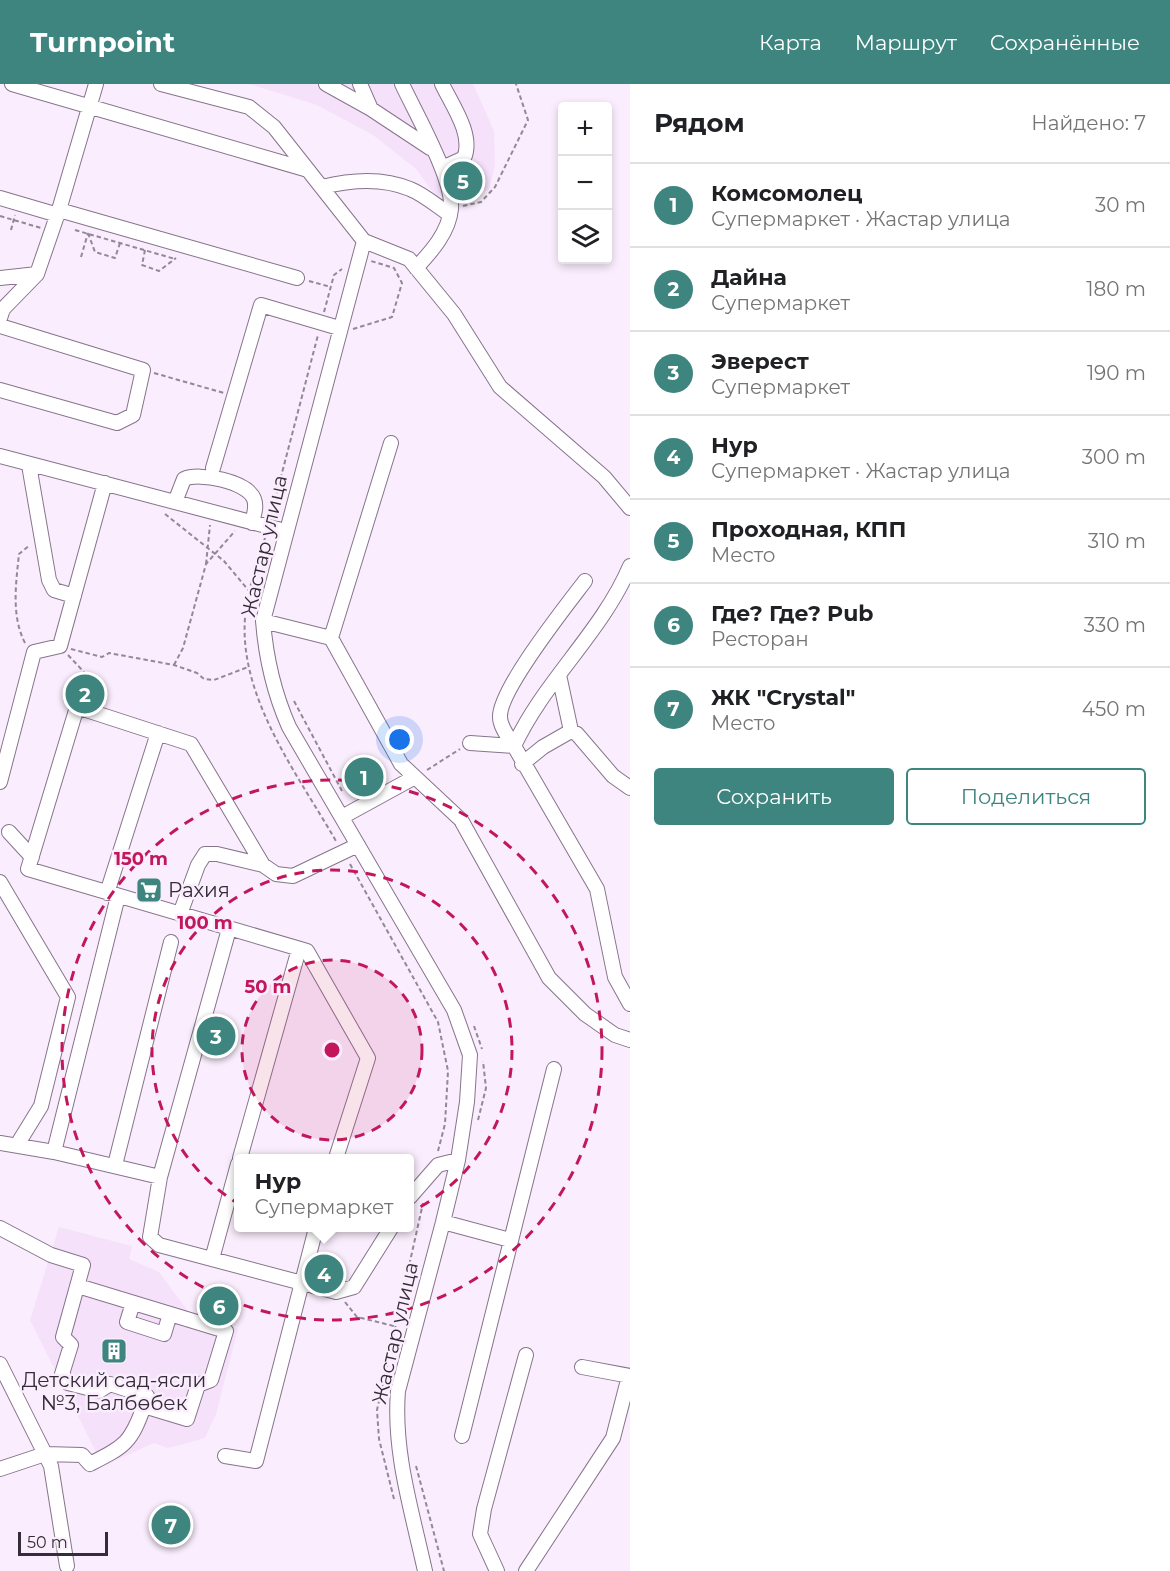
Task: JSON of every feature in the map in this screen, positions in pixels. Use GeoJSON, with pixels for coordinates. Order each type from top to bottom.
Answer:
{"type":"FeatureCollection","features":[{"type":"Feature","properties":{"kind":"street"},"geometry":{"type":"LineString","coordinates":[[12,84],[308,170]]}},
{"type":"Feature","properties":{"kind":"street"},"geometry":{"type":"LineString","coordinates":[[0,318],[3,309],[37,274],[96,84]]}},
{"type":"Feature","properties":{"kind":"street"},"geometry":{"type":"LineString","coordinates":[[161,84],[249,107],[274,127],[364,241],[409,259],[454,314],[500,387],[604,477],[630,508]]}},
{"type":"Feature","properties":{"kind":"street"},"geometry":{"type":"LineString","coordinates":[[326,84],[371,109],[432,149]]}},
{"type":"Feature","properties":{"kind":"street"},"geometry":{"type":"LineString","coordinates":[[360,84],[371,109]]}},
{"type":"Feature","properties":{"kind":"street"},"geometry":{"type":"LineString","coordinates":[[402,84],[442,168],[450,211],[436,246],[416,268]]}},
{"type":"Feature","properties":{"kind":"street"},"geometry":{"type":"LineString","coordinates":[[442,84],[466,135],[468,148],[464,158],[442,168]]}},
{"type":"Feature","properties":{"kind":"street"},"geometry":{"type":"LineString","coordinates":[[322,187],[344,182],[374,181],[410,189],[450,211]]}},
{"type":"Feature","properties":{"kind":"street"},"geometry":{"type":"LineString","coordinates":[[0,198],[189,247],[297,278]]}},
{"type":"Feature","properties":{"kind":"street","name":"Жастар улица"},"geometry":{"type":"LineString","coordinates":[[364,241],[285,531],[263,621],[266,657],[279,705],[289,727],[454,1010],[470,1055],[467,1102],[458,1160],[398,1391],[395,1424],[400,1460],[425,1571]]}},
{"type":"Feature","properties":{"kind":"street"},"geometry":{"type":"LineString","coordinates":[[0,278],[37,274]]}},
{"type":"Feature","properties":{"kind":"street"},"geometry":{"type":"LineString","coordinates":[[213,468],[261,305],[339,328]]}},
{"type":"Feature","properties":{"kind":"street"},"geometry":{"type":"LineString","coordinates":[[0,326],[143,370],[132,415],[117,423],[0,390]]}},
{"type":"Feature","properties":{"kind":"street"},"geometry":{"type":"LineString","coordinates":[[391,443],[331,638],[401,764],[460,819],[549,978],[585,1014],[615,1035],[630,1040]]}},
{"type":"Feature","properties":{"kind":"street"},"geometry":{"type":"LineString","coordinates":[[0,456],[285,531]]}},
{"type":"Feature","properties":{"kind":"street"},"geometry":{"type":"LineString","coordinates":[[29,465],[49,580],[54,590],[74,596]]}},
{"type":"Feature","properties":{"kind":"street"},"geometry":{"type":"LineString","coordinates":[[175,502],[184,479],[194,474],[216,479],[242,487],[254,496],[256,507],[249,522]]}},
{"type":"Feature","properties":{"kind":"street"},"geometry":{"type":"LineString","coordinates":[[0,782],[34,652],[60,646],[105,483]]}},
{"type":"Feature","properties":{"kind":"street"},"geometry":{"type":"LineString","coordinates":[[514,746],[521,731],[559,675],[618,595],[630,566]]}},
{"type":"Feature","properties":{"kind":"street"},"geometry":{"type":"LineString","coordinates":[[585,581],[521,667],[499,716],[501,725],[522,764],[597,889],[615,977],[630,1004]]}},
{"type":"Feature","properties":{"kind":"street"},"geometry":{"type":"LineString","coordinates":[[263,621],[331,638]]}},
{"type":"Feature","properties":{"kind":"street"},"geometry":{"type":"LineString","coordinates":[[559,675],[571,731]]}},
{"type":"Feature","properties":{"kind":"street"},"geometry":{"type":"LineString","coordinates":[[263,865],[191,744],[77,707],[28,869],[307,951],[368,1058],[337,1154]]}},
{"type":"Feature","properties":{"kind":"street"},"geometry":{"type":"LineString","coordinates":[[522,764],[543,747],[571,731]]}},
{"type":"Feature","properties":{"kind":"street"},"geometry":{"type":"LineString","coordinates":[[571,731],[577,734],[613,776],[630,788]]}},
{"type":"Feature","properties":{"kind":"street"},"geometry":{"type":"LineString","coordinates":[[54,1152],[113,894],[158,733]]}},
{"type":"Feature","properties":{"kind":"street"},"geometry":{"type":"LineString","coordinates":[[470,743],[514,746]]}},
{"type":"Feature","properties":{"kind":"street"},"geometry":{"type":"LineString","coordinates":[[613,776],[630,776]]}},
{"type":"Feature","properties":{"kind":"street"},"geometry":{"type":"LineString","coordinates":[[342,817],[415,777]]}},
{"type":"Feature","properties":{"kind":"street"},"geometry":{"type":"LineString","coordinates":[[9,832],[32,857]]}},
{"type":"Feature","properties":{"kind":"street"},"geometry":{"type":"LineString","coordinates":[[180,914],[198,865],[205,854],[217,854],[263,865],[276,874],[293,876],[358,845]]}},
{"type":"Feature","properties":{"kind":"street"},"geometry":{"type":"LineString","coordinates":[[0,882],[68,997],[41,1106],[17,1144]]}},
{"type":"Feature","properties":{"kind":"street"},"geometry":{"type":"LineString","coordinates":[[229,928],[160,1177],[150,1237],[159,1245],[336,1292],[354,1287],[388,1232]]}},
{"type":"Feature","properties":{"kind":"street"},"geometry":{"type":"LineString","coordinates":[[115,1165],[171,942]]}},
{"type":"Feature","properties":{"kind":"street"},"geometry":{"type":"LineString","coordinates":[[241,1154],[299,949]]}},
{"type":"Feature","properties":{"kind":"street"},"geometry":{"type":"LineString","coordinates":[[462,1436],[554,1069]]}},
{"type":"Feature","properties":{"kind":"street"},"geometry":{"type":"LineString","coordinates":[[0,1143],[17,1144],[160,1177]]}},
{"type":"Feature","properties":{"kind":"street"},"geometry":{"type":"LineString","coordinates":[[414,1192],[438,1165],[458,1160]]}},
{"type":"Feature","properties":{"kind":"street"},"geometry":{"type":"LineString","coordinates":[[212,1259],[234,1179]]}},
{"type":"Feature","properties":{"kind":"street"},"geometry":{"type":"LineString","coordinates":[[443,1222],[510,1240]]}},
{"type":"Feature","properties":{"kind":"street"},"geometry":{"type":"LineString","coordinates":[[0,1469],[45,1454],[82,1455],[90,1464],[127,1442],[135,1433],[147,1396],[110,1384],[99,1391],[69,1383],[62,1374],[71,1345],[63,1337],[83,1265],[51,1255],[1,1232]]}},
{"type":"Feature","properties":{"kind":"street"},"geometry":{"type":"LineString","coordinates":[[225,1456],[256,1461],[315,1232]]}},
{"type":"Feature","properties":{"kind":"street"},"geometry":{"type":"LineString","coordinates":[[78,1286],[226,1331],[211,1380],[198,1385],[187,1419],[144,1407]]}},
{"type":"Feature","properties":{"kind":"street"},"geometry":{"type":"LineString","coordinates":[[133,1303],[127,1322],[164,1334],[170,1314]]}},
{"type":"Feature","properties":{"kind":"street"},"geometry":{"type":"LineString","coordinates":[[496,1571],[480,1534],[484,1509],[526,1355]]}},
{"type":"Feature","properties":{"kind":"street"},"geometry":{"type":"LineString","coordinates":[[0,1364],[51,1466],[67,1566]]}},
{"type":"Feature","properties":{"kind":"street"},"geometry":{"type":"LineString","coordinates":[[526,1571],[613,1438],[630,1376],[582,1366]]}},
{"type":"Feature","properties":{"kind":"path"},"geometry":{"type":"LineString","coordinates":[[450,211],[481,202],[495,187],[528,120],[516,84]]}},
{"type":"Feature","properties":{"kind":"path"},"geometry":{"type":"LineString","coordinates":[[0,216],[51,231]]}},
{"type":"Feature","properties":{"kind":"path"},"geometry":{"type":"LineString","coordinates":[[75,230],[175,259]]}},
{"type":"Feature","properties":{"kind":"path"},"geometry":{"type":"LineString","coordinates":[[88,234],[96,252],[115,258],[120,243]]}},
{"type":"Feature","properties":{"kind":"path"},"geometry":{"type":"LineString","coordinates":[[81,257],[88,234]]}},
{"type":"Feature","properties":{"kind":"path"},"geometry":{"type":"LineString","coordinates":[[145,250],[142,265],[159,271],[189,247]]}},
{"type":"Feature","properties":{"kind":"path"},"geometry":{"type":"LineString","coordinates":[[359,257],[334,275],[249,591],[245,619],[249,667],[265,716],[438,1022],[448,1071],[448,1098],[445,1124],[433,1170]]}},
{"type":"Feature","properties":{"kind":"path"},"geometry":{"type":"LineString","coordinates":[[297,278],[331,287]]}},
{"type":"Feature","properties":{"kind":"path"},"geometry":{"type":"LineString","coordinates":[[143,370],[234,396]]}},
{"type":"Feature","properties":{"kind":"path"},"geometry":{"type":"LineString","coordinates":[[148,495],[159,509],[224,561],[249,591]]}},
{"type":"Feature","properties":{"kind":"path"},"geometry":{"type":"LineString","coordinates":[[174,665],[183,648],[206,564],[210,511]]}},
{"type":"Feature","properties":{"kind":"path"},"geometry":{"type":"LineString","coordinates":[[206,564],[249,522]]}},
{"type":"Feature","properties":{"kind":"path"},"geometry":{"type":"LineString","coordinates":[[34,652],[25,643],[18,630],[15,591],[19,554],[41,540]]}},
{"type":"Feature","properties":{"kind":"path"},"geometry":{"type":"LineString","coordinates":[[60,646],[102,657],[109,653],[174,665],[197,673],[204,679],[214,680],[249,667]]}},
{"type":"Feature","properties":{"kind":"path"},"geometry":{"type":"LineString","coordinates":[[60,646],[84,672],[77,707]]}},
{"type":"Feature","properties":{"kind":"path"},"geometry":{"type":"LineString","coordinates":[[415,777],[470,743]]}},
{"type":"Feature","properties":{"kind":"path"},"geometry":{"type":"LineString","coordinates":[[396,1505],[379,1440],[377,1410],[424,1200]]}},
{"type":"Feature","properties":{"kind":"path"},"geometry":{"type":"LineString","coordinates":[[336,1292],[357,1317],[394,1326]]}},
{"type":"Feature","properties":{"kind":"shaded area"},"geometry":{"type":"Polygon","coordinates":[[[249,84],[473,84],[494,131],[495,165],[489,190],[452,197],[436,196],[416,169],[373,135],[317,105],[249,84]]]}},
{"type":"Feature","properties":{"kind":"shaded area"},"geometry":{"type":"Polygon","coordinates":[[[59,1227],[132,1246],[129,1259],[159,1272],[190,1314],[238,1329],[216,1414],[205,1438],[168,1448],[154,1443],[103,1466],[30,1320],[59,1227]]]}},
{"type":"Feature","properties":{"kind":"place","name":"Проходная, КПП"},"geometry":{"type":"Point","coordinates":[463,181]}},
{"type":"Feature","properties":{"kind":"place","name":"Дайна"},"geometry":{"type":"Point","coordinates":[85,694]}},
{"type":"Feature","properties":{"kind":"place","name":"Комсомолец"},"geometry":{"type":"Point","coordinates":[364,777]}},
{"type":"Feature","properties":{"kind":"place","name":"Рахия"},"geometry":{"type":"Point","coordinates":[149,890]}},
{"type":"Feature","properties":{"kind":"place","name":"Эверест"},"geometry":{"type":"Point","coordinates":[216,1036]}},
{"type":"Feature","properties":{"kind":"place","name":"Нур"},"geometry":{"type":"Point","coordinates":[324,1274]}},
{"type":"Feature","properties":{"kind":"place","name":"Где? Где? Pub"},"geometry":{"type":"Point","coordinates":[219,1306]}},
{"type":"Feature","properties":{"kind":"place","name":"Детский сад-ясли №3, Балбөбек"},"geometry":{"type":"Point","coordinates":[114,1351]}},
{"type":"Feature","properties":{"kind":"place","name":"ЖК \"Crystal\""},"geometry":{"type":"Point","coordinates":[171,1525]}}]}
